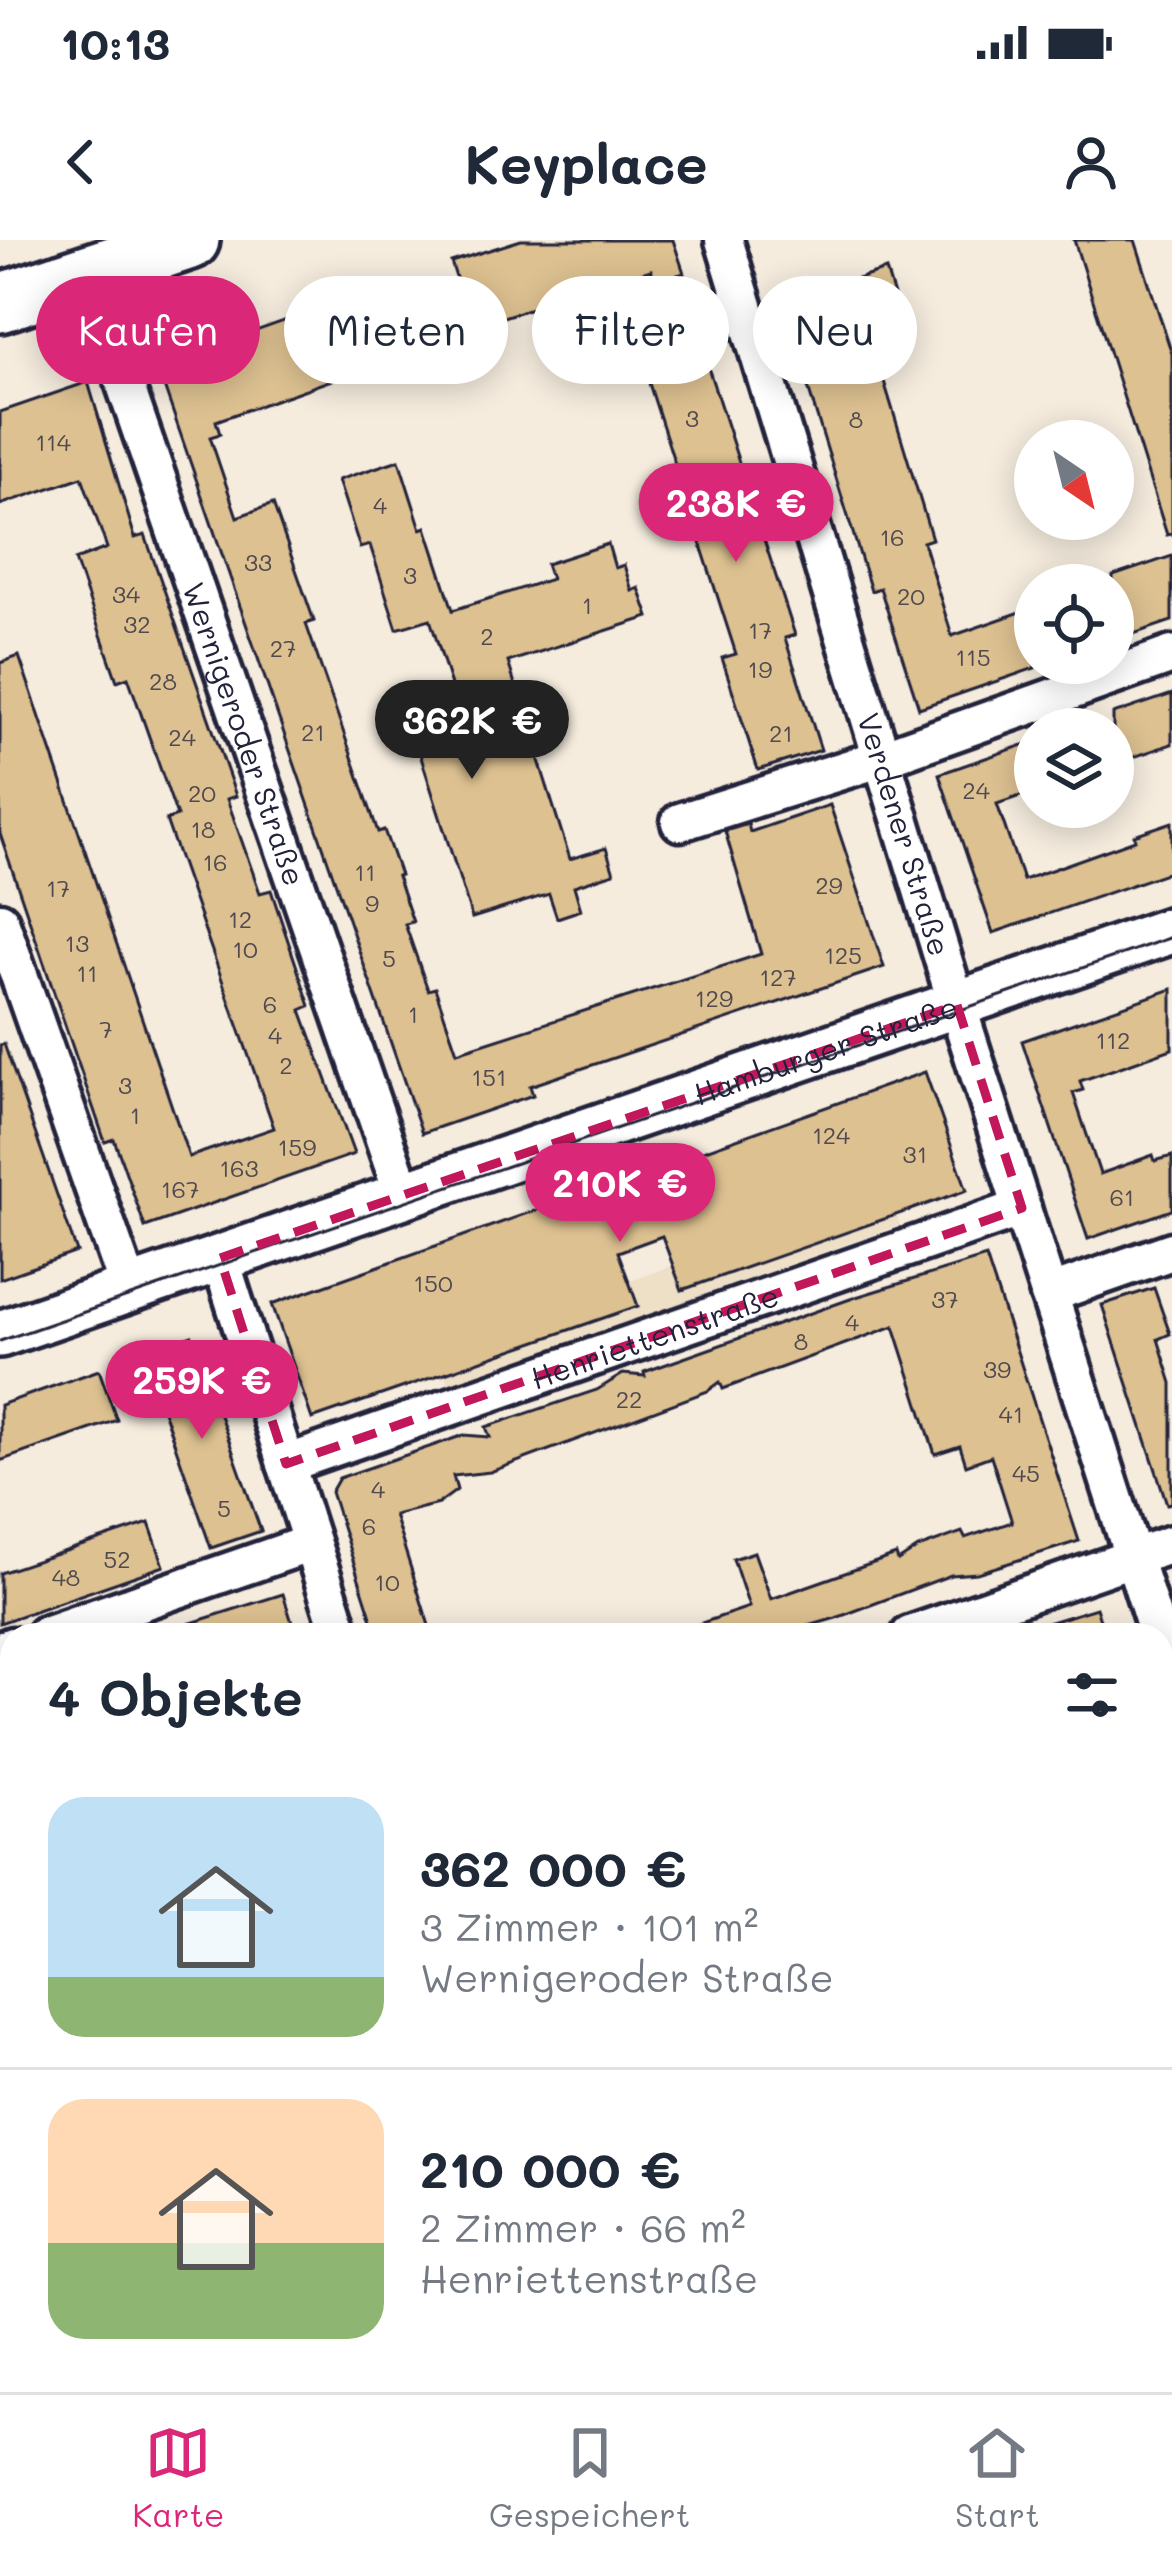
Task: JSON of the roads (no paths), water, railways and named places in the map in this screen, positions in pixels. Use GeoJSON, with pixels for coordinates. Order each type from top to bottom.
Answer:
{"type":"FeatureCollection","features":[{"type":"Feature","properties":{"kind":"main road"},"geometry":{"type":"LineString","coordinates":[[0,303],[190,240]]}},
{"type":"Feature","properties":{"kind":"street","name":"Verdener Straße"},"geometry":{"type":"LineString","coordinates":[[724,240],[957,1005],[1154,1623]]}},
{"type":"Feature","properties":{"kind":"street","name":"Wernigeroder Straße"},"geometry":{"type":"LineString","coordinates":[[87,274],[403,1194]]}},
{"type":"Feature","properties":{"kind":"street"},"geometry":{"type":"LineString","coordinates":[[680,822],[882,758],[1172,655]]}},
{"type":"Feature","properties":{"kind":"street"},"geometry":{"type":"LineString","coordinates":[[0,921],[129,1289]]}},
{"type":"Feature","properties":{"kind":"street","name":"Hamburger Straße"},"geometry":{"type":"LineString","coordinates":[[0,1334],[1172,930]]}},
{"type":"Feature","properties":{"kind":"street","name":"Henriettenstraße"},"geometry":{"type":"LineString","coordinates":[[286,1464],[1022,1208]]}},
{"type":"Feature","properties":{"kind":"street"},"geometry":{"type":"LineString","coordinates":[[1049,1294],[1172,1250]]}},
{"type":"Feature","properties":{"kind":"street"},"geometry":{"type":"LineString","coordinates":[[220,1258],[337,1623]]}},
{"type":"Feature","properties":{"kind":"street"},"geometry":{"type":"LineString","coordinates":[[87,1623],[311,1544]]}},
{"type":"Feature","properties":{"kind":"street"},"geometry":{"type":"LineString","coordinates":[[945,1623],[1172,1544]]}},
{"type":"Feature","properties":{"kind":"tram line"},"geometry":{"type":"LineString","coordinates":[[0,1341],[1172,937]]}}]}
